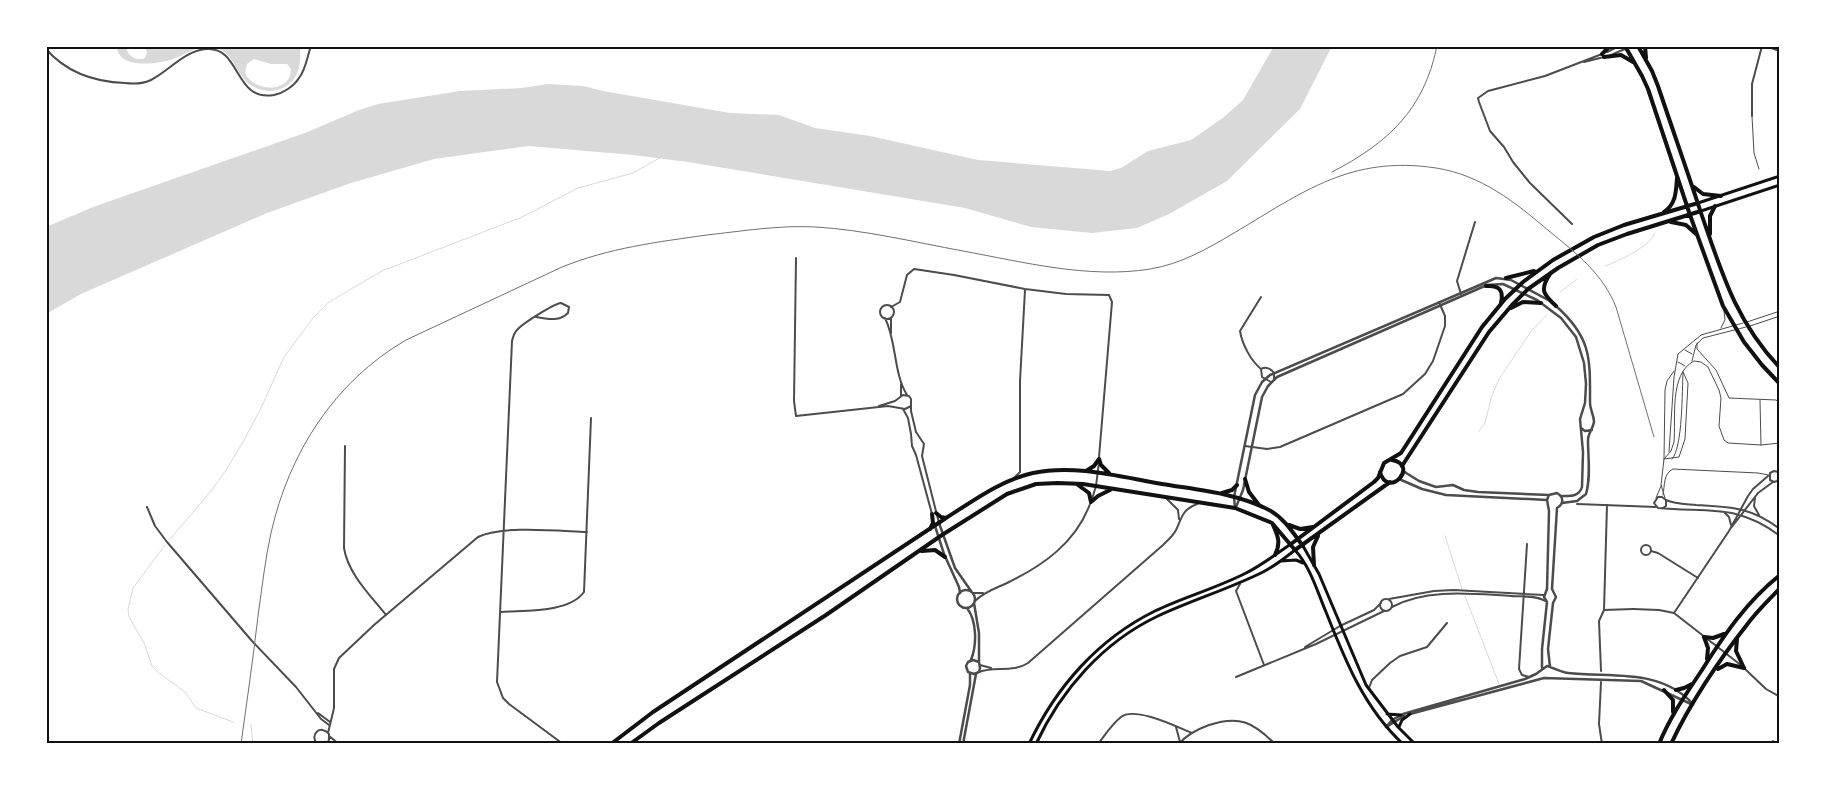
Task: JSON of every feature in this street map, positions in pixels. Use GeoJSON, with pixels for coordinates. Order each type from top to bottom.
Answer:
{"type":"FeatureCollection","features":[{"type":"Feature","properties":{"kind":"main road"},"geometry":{"type":"LineString","coordinates":[[1603,55],[1610,46]]}},
{"type":"Feature","properties":{"kind":"main road"},"geometry":{"type":"LineString","coordinates":[[1638,46],[1658,86],[1724,281],[1746,325],[1767,354],[1780,368]]}},
{"type":"Feature","properties":{"kind":"main road"},"geometry":{"type":"LineString","coordinates":[[1645,46],[1646,60]]}},
{"type":"Feature","properties":{"kind":"main road"},"geometry":{"type":"LineString","coordinates":[[1627,47],[1648,90],[1713,282],[1724,308],[1752,353],[1780,384]]}},
{"type":"Feature","properties":{"kind":"main road"},"geometry":{"type":"LineString","coordinates":[[1603,55],[1621,55],[1632,60],[1636,65]]}},
{"type":"Feature","properties":{"kind":"main road"},"geometry":{"type":"LineString","coordinates":[[1659,215],[1669,208],[1675,199],[1677,176]]}},
{"type":"Feature","properties":{"kind":"main road"},"geometry":{"type":"LineString","coordinates":[[1029,744],[1046,712],[1065,684],[1109,639],[1155,611],[1245,574],[1291,544],[1374,482],[1378,478],[1384,462],[1401,453],[1482,327],[1514,289],[1540,269],[1594,236],[1780,176]]}},
{"type":"Feature","properties":{"kind":"main road"},"geometry":{"type":"LineString","coordinates":[[1690,180],[1698,192],[1709,196],[1721,196]]}},
{"type":"Feature","properties":{"kind":"main road"},"geometry":{"type":"LineString","coordinates":[[1036,744],[1051,714],[1069,688],[1113,644],[1158,616],[1264,571],[1303,546],[1390,482],[1400,479],[1403,468],[1490,332],[1507,310],[1528,289],[1598,245],[1780,185]]}},
{"type":"Feature","properties":{"kind":"main road"},"geometry":{"type":"LineString","coordinates":[[1710,238],[1710,216],[1715,206]]}},
{"type":"Feature","properties":{"kind":"main road"},"geometry":{"type":"LineString","coordinates":[[1667,222],[1686,225],[1698,236]]}},
{"type":"Feature","properties":{"kind":"main road"},"geometry":{"type":"LineString","coordinates":[[1506,278],[1524,275],[1540,269]]}},
{"type":"Feature","properties":{"kind":"main road"},"geometry":{"type":"LineString","coordinates":[[1551,273],[1545,283],[1544,290],[1546,297],[1556,306]]}},
{"type":"Feature","properties":{"kind":"main road"},"geometry":{"type":"LineString","coordinates":[[1486,286],[1495,286],[1501,290],[1500,304]]}},
{"type":"Feature","properties":{"kind":"main road"},"geometry":{"type":"LineString","coordinates":[[1507,310],[1523,302],[1541,302]]}},
{"type":"Feature","properties":{"kind":"main road"},"geometry":{"type":"LineString","coordinates":[[1086,472],[1099,460],[1107,472],[1116,476]]}},
{"type":"Feature","properties":{"kind":"main road"},"geometry":{"type":"LineString","coordinates":[[1390,460],[1397,461],[1403,468]]}},
{"type":"Feature","properties":{"kind":"main road"},"geometry":{"type":"LineString","coordinates":[[611,744],[652,712],[992,489],[1012,479],[1048,471],[1098,473],[1221,493],[1260,506],[1278,516],[1287,524],[1314,565],[1369,690],[1387,714],[1415,744]]}},
{"type":"Feature","properties":{"kind":"main road"},"geometry":{"type":"LineString","coordinates":[[1380,472],[1383,479],[1390,482]]}},
{"type":"Feature","properties":{"kind":"main road"},"geometry":{"type":"LineString","coordinates":[[1245,479],[1249,492],[1260,506]]}},
{"type":"Feature","properties":{"kind":"main road"},"geometry":{"type":"LineString","coordinates":[[1074,483],[1089,493],[1091,502],[1106,491],[1114,489]]}},
{"type":"Feature","properties":{"kind":"main road"},"geometry":{"type":"LineString","coordinates":[[630,744],[660,722],[826,615],[940,536],[986,507],[1017,490],[1036,484],[1074,483],[1236,508],[1272,523],[1291,544],[1306,565],[1357,685],[1386,727],[1403,744]]}},
{"type":"Feature","properties":{"kind":"main road"},"geometry":{"type":"LineString","coordinates":[[1221,493],[1232,490],[1237,485]]}},
{"type":"Feature","properties":{"kind":"main road"},"geometry":{"type":"LineString","coordinates":[[930,530],[934,514],[946,518]]}},
{"type":"Feature","properties":{"kind":"main road"},"geometry":{"type":"LineString","coordinates":[[1272,523],[1279,538],[1275,555]]}},
{"type":"Feature","properties":{"kind":"main road"},"geometry":{"type":"LineString","coordinates":[[1287,524],[1304,529],[1317,525]]}},
{"type":"Feature","properties":{"kind":"main road"},"geometry":{"type":"LineString","coordinates":[[1314,565],[1313,547],[1320,533]]}},
{"type":"Feature","properties":{"kind":"main road"},"geometry":{"type":"LineString","coordinates":[[917,552],[934,550],[946,557]]}},
{"type":"Feature","properties":{"kind":"main road"},"geometry":{"type":"LineString","coordinates":[[1280,561],[1296,560],[1306,565]]}},
{"type":"Feature","properties":{"kind":"main road"},"geometry":{"type":"LineString","coordinates":[[1659,744],[1682,700],[1726,632],[1753,600],[1780,575]]}},
{"type":"Feature","properties":{"kind":"main road"},"geometry":{"type":"LineString","coordinates":[[1671,744],[1693,704],[1746,624],[1780,588]]}},
{"type":"Feature","properties":{"kind":"main road"},"geometry":{"type":"LineString","coordinates":[[1707,661],[1708,648],[1704,637],[1716,638],[1726,632]]}},
{"type":"Feature","properties":{"kind":"main road"},"geometry":{"type":"LineString","coordinates":[[1738,636],[1736,651],[1744,668]]}},
{"type":"Feature","properties":{"kind":"main road"},"geometry":{"type":"LineString","coordinates":[[1712,675],[1720,667],[1728,664],[1744,668]]}},
{"type":"Feature","properties":{"kind":"main road"},"geometry":{"type":"LineString","coordinates":[[1676,690],[1684,688],[1693,682]]}},
{"type":"Feature","properties":{"kind":"main road"},"geometry":{"type":"LineString","coordinates":[[1664,690],[1672,700],[1674,709],[1672,717]]}},
{"type":"Feature","properties":{"kind":"main road"},"geometry":{"type":"LineString","coordinates":[[1387,714],[1401,715]]}},
{"type":"Feature","properties":{"kind":"main road"},"geometry":{"type":"LineString","coordinates":[[1399,728],[1402,720],[1410,714]]}},
{"type":"Feature","properties":{"kind":"street"},"geometry":{"type":"LineString","coordinates":[[46,49],[65,65],[89,77],[109,82],[137,84],[153,79],[192,53],[210,49],[221,52],[229,59],[241,80],[249,89],[258,94],[267,95],[285,91],[299,78],[304,70],[312,46]]}},
{"type":"Feature","properties":{"kind":"street"},"geometry":{"type":"LineString","coordinates":[[1603,55],[1619,46]]}},
{"type":"Feature","properties":{"kind":"street"},"geometry":{"type":"LineString","coordinates":[[1752,116],[1752,84],[1762,46]]}},
{"type":"Feature","properties":{"kind":"street"},"geometry":{"type":"LineString","coordinates":[[1766,46],[1780,51]]}},
{"type":"Feature","properties":{"kind":"street"},"geometry":{"type":"LineString","coordinates":[[1572,224],[1530,182],[1490,131],[1478,98],[1481,94],[1545,76],[1627,47]]}},
{"type":"Feature","properties":{"kind":"street"},"geometry":{"type":"LineString","coordinates":[[1462,296],[1457,281],[1475,222]]}},
{"type":"Feature","properties":{"kind":"street"},"geometry":{"type":"LineString","coordinates":[[796,258],[794,401],[796,416],[876,407],[902,408],[910,406]]}},
{"type":"Feature","properties":{"kind":"street"},"geometry":{"type":"LineString","coordinates":[[937,524],[923,459],[922,449],[924,444],[916,432],[910,406],[911,399],[907,395],[901,380],[885,318],[881,314],[882,308],[886,306],[891,307],[900,302],[906,276],[912,270],[954,275],[1025,289],[1066,294],[1107,295],[1112,298],[1098,473],[1088,510],[1055,554],[1014,580],[985,593],[966,608]]}},
{"type":"Feature","properties":{"kind":"street"},"geometry":{"type":"LineString","coordinates":[[1236,508],[1245,479],[1262,398],[1272,381],[1281,374],[1440,303],[1460,292],[1493,279],[1506,278],[1528,289],[1556,306],[1571,320],[1585,345],[1590,363],[1590,404],[1594,418],[1592,430],[1588,437],[1586,494],[1577,501],[1562,503],[1557,508],[1552,589],[1556,600],[1552,603],[1548,649],[1553,674],[1550,678]]}},
{"type":"Feature","properties":{"kind":"street"},"geometry":{"type":"LineString","coordinates":[[1236,508],[1234,497],[1255,395],[1264,380],[1274,373],[1440,303],[1486,286],[1498,284],[1524,293],[1541,302],[1566,323],[1580,347],[1584,363],[1585,404],[1580,415],[1583,452],[1582,487],[1576,494],[1561,496],[1554,493],[1549,495],[1478,492],[1458,488],[1453,485],[1445,487],[1425,483],[1403,468]]}},
{"type":"Feature","properties":{"kind":"street"},"geometry":{"type":"LineString","coordinates":[[1012,479],[1020,472],[1020,381],[1025,289]]}},
{"type":"Feature","properties":{"kind":"street"},"geometry":{"type":"LineString","coordinates":[[1261,297],[1240,331],[1253,361],[1262,369],[1264,380]]}},
{"type":"Feature","properties":{"kind":"street"},"geometry":{"type":"LineString","coordinates":[[1244,446],[1267,449],[1280,447],[1409,390],[1425,374],[1433,361],[1445,326],[1445,316],[1440,303]]}},
{"type":"Feature","properties":{"kind":"street"},"geometry":{"type":"LineString","coordinates":[[536,317],[562,318],[568,313],[569,307],[564,304],[558,304],[521,325],[512,340],[497,682],[503,698],[508,704],[563,744]]}},
{"type":"Feature","properties":{"kind":"street"},"geometry":{"type":"LineString","coordinates":[[891,307],[894,313],[891,318],[891,338]]}},
{"type":"Feature","properties":{"kind":"street"},"geometry":{"type":"LineString","coordinates":[[885,318],[891,318]]}},
{"type":"Feature","properties":{"kind":"street"},"geometry":{"type":"LineString","coordinates":[[1262,369],[1268,368],[1274,373]]}},
{"type":"Feature","properties":{"kind":"street"},"geometry":{"type":"LineString","coordinates":[[1272,381],[1274,373]]}},
{"type":"Feature","properties":{"kind":"street"},"geometry":{"type":"LineString","coordinates":[[901,380],[898,403],[908,418],[912,446],[915,450],[946,557],[958,583],[960,593],[958,602],[971,615],[975,640],[974,652],[966,666],[970,673],[970,685],[961,744]]}},
{"type":"Feature","properties":{"kind":"street"},"geometry":{"type":"LineString","coordinates":[[1264,380],[1272,381]]}},
{"type":"Feature","properties":{"kind":"street"},"geometry":{"type":"LineString","coordinates":[[876,407],[907,395]]}},
{"type":"Feature","properties":{"kind":"street"},"geometry":{"type":"LineString","coordinates":[[1585,404],[1590,404]]}},
{"type":"Feature","properties":{"kind":"street"},"geometry":{"type":"LineString","coordinates":[[500,612],[563,606],[580,599],[585,589],[591,418]]}},
{"type":"Feature","properties":{"kind":"street"},"geometry":{"type":"LineString","coordinates":[[1580,427],[1585,431],[1592,430]]}},
{"type":"Feature","properties":{"kind":"street"},"geometry":{"type":"LineString","coordinates":[[912,442],[920,439]]}},
{"type":"Feature","properties":{"kind":"street"},"geometry":{"type":"LineString","coordinates":[[345,446],[345,559],[386,615]]}},
{"type":"Feature","properties":{"kind":"street"},"geometry":{"type":"LineString","coordinates":[[915,450],[922,449]]}},
{"type":"Feature","properties":{"kind":"street"},"geometry":{"type":"LineString","coordinates":[[1674,613],[1753,489],[1772,471],[1779,471],[1778,481],[1773,482],[1755,497],[1743,515],[1728,531]]}},
{"type":"Feature","properties":{"kind":"street"},"geometry":{"type":"LineString","coordinates":[[1768,476],[1773,482]]}},
{"type":"Feature","properties":{"kind":"street"},"geometry":{"type":"LineString","coordinates":[[1400,479],[1422,489],[1447,496],[1547,502],[1552,508],[1557,508]]}},
{"type":"Feature","properties":{"kind":"street"},"geometry":{"type":"LineString","coordinates":[[1444,494],[1442,490],[1445,487]]}},
{"type":"Feature","properties":{"kind":"street"},"geometry":{"type":"LineString","coordinates":[[1455,495],[1458,488]]}},
{"type":"Feature","properties":{"kind":"street"},"geometry":{"type":"LineString","coordinates":[[1544,678],[1541,675],[1541,669],[1546,601],[1549,511],[1547,502],[1549,495]]}},
{"type":"Feature","properties":{"kind":"street"},"geometry":{"type":"LineString","coordinates":[[1163,496],[1176,508],[1179,513],[1179,519]]}},
{"type":"Feature","properties":{"kind":"street"},"geometry":{"type":"LineString","coordinates":[[1561,496],[1562,503]]}},
{"type":"Feature","properties":{"kind":"street"},"geometry":{"type":"LineString","coordinates":[[1656,507],[1654,503],[1656,498],[1661,496],[1679,504],[1740,508],[1760,516],[1780,529]]}},
{"type":"Feature","properties":{"kind":"street"},"geometry":{"type":"LineString","coordinates":[[1755,497],[1754,506],[1760,516]]}},
{"type":"Feature","properties":{"kind":"street"},"geometry":{"type":"LineString","coordinates":[[1663,508],[1666,506],[1665,498]]}},
{"type":"Feature","properties":{"kind":"street"},"geometry":{"type":"LineString","coordinates":[[970,673],[993,669],[1014,669],[1028,663],[1163,545],[1174,533],[1179,519],[1187,509],[1203,502]]}},
{"type":"Feature","properties":{"kind":"street"},"geometry":{"type":"LineString","coordinates":[[1577,504],[1722,511],[1743,515],[1769,528],[1780,536]]}},
{"type":"Feature","properties":{"kind":"street"},"geometry":{"type":"LineString","coordinates":[[1601,671],[1599,621],[1604,610],[1607,505]]}},
{"type":"Feature","properties":{"kind":"street"},"geometry":{"type":"LineString","coordinates":[[147,507],[155,526],[167,542],[252,641],[329,724]]}},
{"type":"Feature","properties":{"kind":"street"},"geometry":{"type":"LineString","coordinates":[[1722,511],[1728,516],[1731,525]]}},
{"type":"Feature","properties":{"kind":"street"},"geometry":{"type":"LineString","coordinates":[[339,744],[327,743],[329,724],[334,708],[334,669],[339,658],[386,615],[478,537],[486,533],[504,530],[587,532]]}},
{"type":"Feature","properties":{"kind":"street"},"geometry":{"type":"LineString","coordinates":[[940,536],[955,568],[972,592],[979,633],[978,672],[961,744]]}},
{"type":"Feature","properties":{"kind":"street"},"geometry":{"type":"LineString","coordinates":[[1528,544],[1519,669],[1522,675],[1532,676]]}},
{"type":"Feature","properties":{"kind":"street"},"geometry":{"type":"LineString","coordinates":[[1651,551],[1649,555],[1645,556],[1641,550],[1643,546],[1647,545],[1651,551],[1658,553],[1698,578]]}},
{"type":"Feature","properties":{"kind":"street"},"geometry":{"type":"LineString","coordinates":[[1243,581],[1236,591],[1264,665]]}},
{"type":"Feature","properties":{"kind":"street"},"geometry":{"type":"LineString","coordinates":[[960,593],[965,590],[985,593]]}},
{"type":"Feature","properties":{"kind":"street"},"geometry":{"type":"LineString","coordinates":[[1300,649],[1340,626],[1374,610],[1384,599],[1434,591],[1466,590],[1545,594],[1549,591],[1555,594]]}},
{"type":"Feature","properties":{"kind":"street"},"geometry":{"type":"LineString","coordinates":[[1236,677],[1335,635],[1384,611],[1390,610],[1392,607],[1423,597],[1466,594],[1524,597],[1542,599],[1552,603]]}},
{"type":"Feature","properties":{"kind":"street"},"geometry":{"type":"LineString","coordinates":[[1389,599],[1393,603],[1392,607]]}},
{"type":"Feature","properties":{"kind":"street"},"geometry":{"type":"LineString","coordinates":[[1380,603],[1384,611]]}},
{"type":"Feature","properties":{"kind":"street"},"geometry":{"type":"LineString","coordinates":[[1604,610],[1659,610],[1674,613],[1744,668],[1766,689],[1780,697]]}},
{"type":"Feature","properties":{"kind":"street"},"geometry":{"type":"LineString","coordinates":[[1369,690],[1372,680],[1400,656],[1427,647],[1447,623]]}},
{"type":"Feature","properties":{"kind":"street"},"geometry":{"type":"LineString","coordinates":[[971,660],[975,660],[979,664],[993,669]]}},
{"type":"Feature","properties":{"kind":"street"},"geometry":{"type":"LineString","coordinates":[[1386,727],[1401,715],[1532,676],[1541,669],[1551,668],[1572,674],[1642,676],[1676,690],[1693,704]]}},
{"type":"Feature","properties":{"kind":"street"},"geometry":{"type":"LineString","coordinates":[[1363,678],[1368,681],[1372,680]]}},
{"type":"Feature","properties":{"kind":"street"},"geometry":{"type":"LineString","coordinates":[[1393,721],[1410,714],[1544,678],[1633,680],[1648,683],[1693,704]]}},
{"type":"Feature","properties":{"kind":"street"},"geometry":{"type":"LineString","coordinates":[[1601,682],[1600,724],[1602,744]]}},
{"type":"Feature","properties":{"kind":"street"},"geometry":{"type":"LineString","coordinates":[[1098,744],[1118,720],[1126,714],[1139,714],[1192,733]]}},
{"type":"Feature","properties":{"kind":"street"},"geometry":{"type":"LineString","coordinates":[[1179,743],[1192,733],[1222,721],[1239,720],[1258,728],[1275,744]]}},
{"type":"Feature","properties":{"kind":"street"},"geometry":{"type":"LineString","coordinates":[[317,743],[314,739],[314,734],[329,724]]}},
{"type":"Feature","properties":{"kind":"street"},"geometry":{"type":"LineString","coordinates":[[1175,726],[1179,733],[1179,743]]}},
{"type":"Feature","properties":{"kind":"street"},"geometry":{"type":"LineString","coordinates":[[321,730],[339,744]]}},
{"type":"Feature","properties":{"kind":"street"},"geometry":{"type":"LineString","coordinates":[[1773,741],[1778,744]]}},
{"type":"Feature","properties":{"kind":"lane"},"geometry":{"type":"LineString","coordinates":[[1752,116],[1754,153],[1759,169]]}},
{"type":"Feature","properties":{"kind":"lane"},"geometry":{"type":"LineString","coordinates":[[1721,329],[1725,320],[1724,308]]}},
{"type":"Feature","properties":{"kind":"lane"},"geometry":{"type":"LineString","coordinates":[[1691,362],[1698,343],[1710,336],[1746,325],[1780,311]]}},
{"type":"Feature","properties":{"kind":"lane"},"geometry":{"type":"LineString","coordinates":[[1668,454],[1678,354],[1701,335],[1780,316]]}},
{"type":"Feature","properties":{"kind":"lane"},"geometry":{"type":"LineString","coordinates":[[1698,343],[1697,350],[1716,370],[1729,398],[1776,400],[1780,403]]}},
{"type":"Feature","properties":{"kind":"lane"},"geometry":{"type":"LineString","coordinates":[[1684,350],[1689,351],[1692,355]]}},
{"type":"Feature","properties":{"kind":"lane"},"geometry":{"type":"LineString","coordinates":[[1678,361],[1681,365],[1687,365]]}},
{"type":"Feature","properties":{"kind":"lane"},"geometry":{"type":"LineString","coordinates":[[1664,459],[1672,449],[1678,382],[1687,365],[1691,362],[1701,362],[1708,367],[1719,390],[1721,398],[1719,426],[1724,440],[1728,443],[1780,444]]}},
{"type":"Feature","properties":{"kind":"lane"},"geometry":{"type":"LineString","coordinates":[[1656,498],[1661,485],[1664,459],[1666,386],[1675,371]]}},
{"type":"Feature","properties":{"kind":"lane"},"geometry":{"type":"LineString","coordinates":[[1672,459],[1675,455],[1679,437],[1683,372]]}},
{"type":"Feature","properties":{"kind":"lane"},"geometry":{"type":"LineString","coordinates":[[1664,459],[1681,456],[1685,439],[1688,382],[1683,372]]}},
{"type":"Feature","properties":{"kind":"lane"},"geometry":{"type":"LineString","coordinates":[[1760,399],[1760,445]]}},
{"type":"Feature","properties":{"kind":"lane"},"geometry":{"type":"LineString","coordinates":[[1665,498],[1666,478],[1673,469],[1764,473],[1768,476]]}},
{"type":"Feature","properties":{"kind":"lane"},"geometry":{"type":"LineString","coordinates":[[1661,485],[1665,498]]}},
{"type":"Feature","properties":{"kind":"shaded area"},"geometry":{"type":"Polygon","coordinates":[[[117,46],[126,46],[130,55],[136,59],[142,59],[145,58],[147,52],[144,46],[300,46],[300,62],[295,77],[288,85],[269,91],[250,85],[229,56],[215,48],[204,47],[173,59],[149,63],[131,62],[119,54],[117,46]],[[254,59],[247,64],[245,73],[249,79],[263,87],[271,88],[285,83],[291,69],[287,64],[271,64],[254,59]]]}},
{"type":"Feature","properties":{"kind":"shaded area"},"geometry":{"type":"Polygon","coordinates":[[[1274,46],[1332,46],[1300,109],[1227,181],[1169,214],[1137,228],[1092,233],[1031,227],[965,208],[688,162],[529,146],[434,159],[351,183],[267,213],[81,294],[46,314],[46,227],[93,207],[305,133],[378,104],[460,91],[522,88],[548,84],[583,86],[730,113],[779,115],[815,128],[870,136],[978,160],[1110,171],[1121,168],[1148,151],[1191,140],[1224,117],[1243,100],[1274,46]]]}},
{"type":"Feature","properties":{"kind":"waterway"},"geometry":{"type":"LineString","coordinates":[[170,539],[212,490],[226,470],[261,408],[284,357],[313,318],[329,302],[382,271],[522,217],[578,188],[633,173],[661,157]]}},
{"type":"Feature","properties":{"kind":"waterway"},"geometry":{"type":"LineString","coordinates":[[1605,266],[1640,248],[1655,233]]}},
{"type":"Feature","properties":{"kind":"waterway"},"geometry":{"type":"LineString","coordinates":[[1560,292],[1577,279]]}},
{"type":"Feature","properties":{"kind":"waterway"},"geometry":{"type":"LineString","coordinates":[[1478,432],[1485,423],[1492,395],[1499,379],[1532,330],[1547,315]]}},
{"type":"Feature","properties":{"kind":"waterway"},"geometry":{"type":"LineString","coordinates":[[1445,536],[1462,589]]}},
{"type":"Feature","properties":{"kind":"waterway"},"geometry":{"type":"LineString","coordinates":[[165,545],[133,588],[128,609],[129,617],[144,643],[152,666],[185,692],[196,708],[233,722]]}},
{"type":"Feature","properties":{"kind":"waterway"},"geometry":{"type":"LineString","coordinates":[[1465,596],[1499,684]]}},
{"type":"Feature","properties":{"kind":"waterway"},"geometry":{"type":"LineString","coordinates":[[250,725],[253,744]]}},
{"type":"Feature","properties":{"kind":"railway"},"geometry":{"type":"LineString","coordinates":[[1332,172],[1370,149],[1401,122],[1423,89],[1437,46]]}},
{"type":"Feature","properties":{"kind":"railway"},"geometry":{"type":"LineString","coordinates":[[241,744],[267,553],[279,503],[303,448],[318,422],[336,398],[380,357],[406,340],[562,267],[580,260],[633,246],[748,230],[816,227],[871,234],[1056,268],[1080,271],[1127,272],[1161,267],[1194,255],[1306,191],[1329,180],[1353,172],[1378,167],[1406,165],[1436,168],[1468,177],[1497,191],[1536,220],[1596,274],[1604,284],[1616,307],[1654,437]]}}]}
